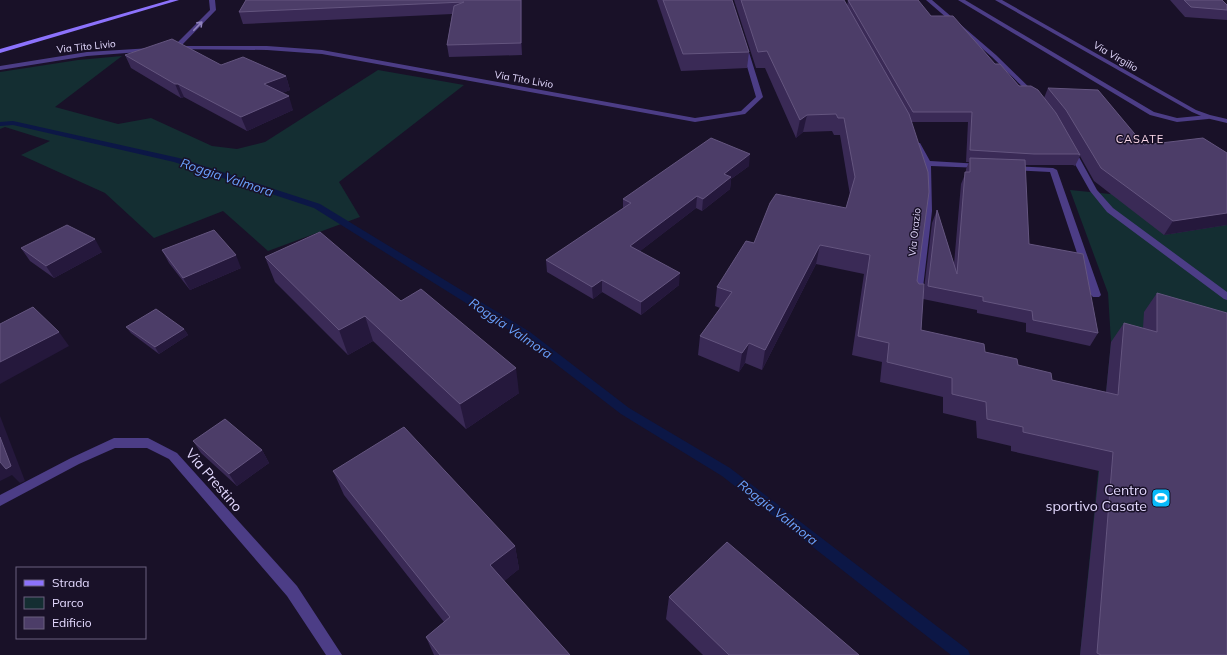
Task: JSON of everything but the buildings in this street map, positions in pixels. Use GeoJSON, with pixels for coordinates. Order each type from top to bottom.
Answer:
{"type":"FeatureCollection","features":[{"type":"Feature","properties":{"kind":"main road"},"geometry":{"type":"LineString","coordinates":[[0,51],[176,0]]}},
{"type":"Feature","properties":{"kind":"street"},"geometry":{"type":"LineString","coordinates":[[176,48],[213,10],[212,0]]}},
{"type":"Feature","properties":{"kind":"street"},"geometry":{"type":"LineString","coordinates":[[929,0],[994,56],[1037,99]]}},
{"type":"Feature","properties":{"kind":"street"},"geometry":{"type":"LineString","coordinates":[[961,0],[1152,114],[1177,120],[1208,117]]}},
{"type":"Feature","properties":{"kind":"street","name":"Via Virgilio"},"geometry":{"type":"LineString","coordinates":[[998,0],[1194,111],[1208,117],[1227,121]]}},
{"type":"Feature","properties":{"kind":"street","name":"Via Tito Livio"},"geometry":{"type":"LineString","coordinates":[[168,49],[267,48],[322,52],[694,120],[743,113],[760,97],[742,37]]}},
{"type":"Feature","properties":{"kind":"street","name":"Via Tito Livio"},"geometry":{"type":"LineString","coordinates":[[0,68],[87,54],[161,49]]}},
{"type":"Feature","properties":{"kind":"street","name":"Via Orazio"},"geometry":{"type":"LineString","coordinates":[[912,136],[927,163],[928,211],[916,300]]}},
{"type":"Feature","properties":{"kind":"street"},"geometry":{"type":"LineString","coordinates":[[1067,142],[1094,191],[1110,210],[1227,297]]}},
{"type":"Feature","properties":{"kind":"street"},"geometry":{"type":"LineString","coordinates":[[927,163],[990,167]]}},
{"type":"Feature","properties":{"kind":"street"},"geometry":{"type":"LineString","coordinates":[[1006,168],[1053,170],[1096,295]]}},
{"type":"Feature","properties":{"kind":"street","name":"Via Prestino"},"geometry":{"type":"LineString","coordinates":[[0,500],[75,461],[114,443],[148,443],[173,456],[292,591],[335,655]]}},
{"type":"Feature","properties":{"kind":"green space"},"geometry":{"type":"Polygon","coordinates":[[[122,56],[55,107],[118,124],[151,118],[212,146],[237,149],[265,142],[378,70],[464,85],[339,182],[360,217],[268,251],[223,211],[154,238],[105,193],[21,155],[50,141],[5,127],[0,129],[0,72],[78,60],[122,56]]]}},
{"type":"Feature","properties":{"kind":"green space","name":"Centro sportivo Casate"},"geometry":{"type":"Polygon","coordinates":[[[1138,189],[1227,210],[1227,655],[1080,655],[1111,342],[1108,293],[1070,190],[1110,194],[1138,189]]]}},
{"type":"Feature","properties":{"kind":"waterway","name":"Roggia Valmora"},"geometry":{"type":"LineString","coordinates":[[0,124],[13,123],[176,160],[317,206],[526,335],[625,411],[726,472],[963,655]]}},
{"type":"Feature","properties":{"kind":"place","name":"Centro sportivo Casate"},"geometry":{"type":"Point","coordinates":[1161,498]}},
{"type":"Feature","properties":{"kind":"district","name":"CASATE"},"geometry":{"type":"Point","coordinates":[1140,139]}}]}
